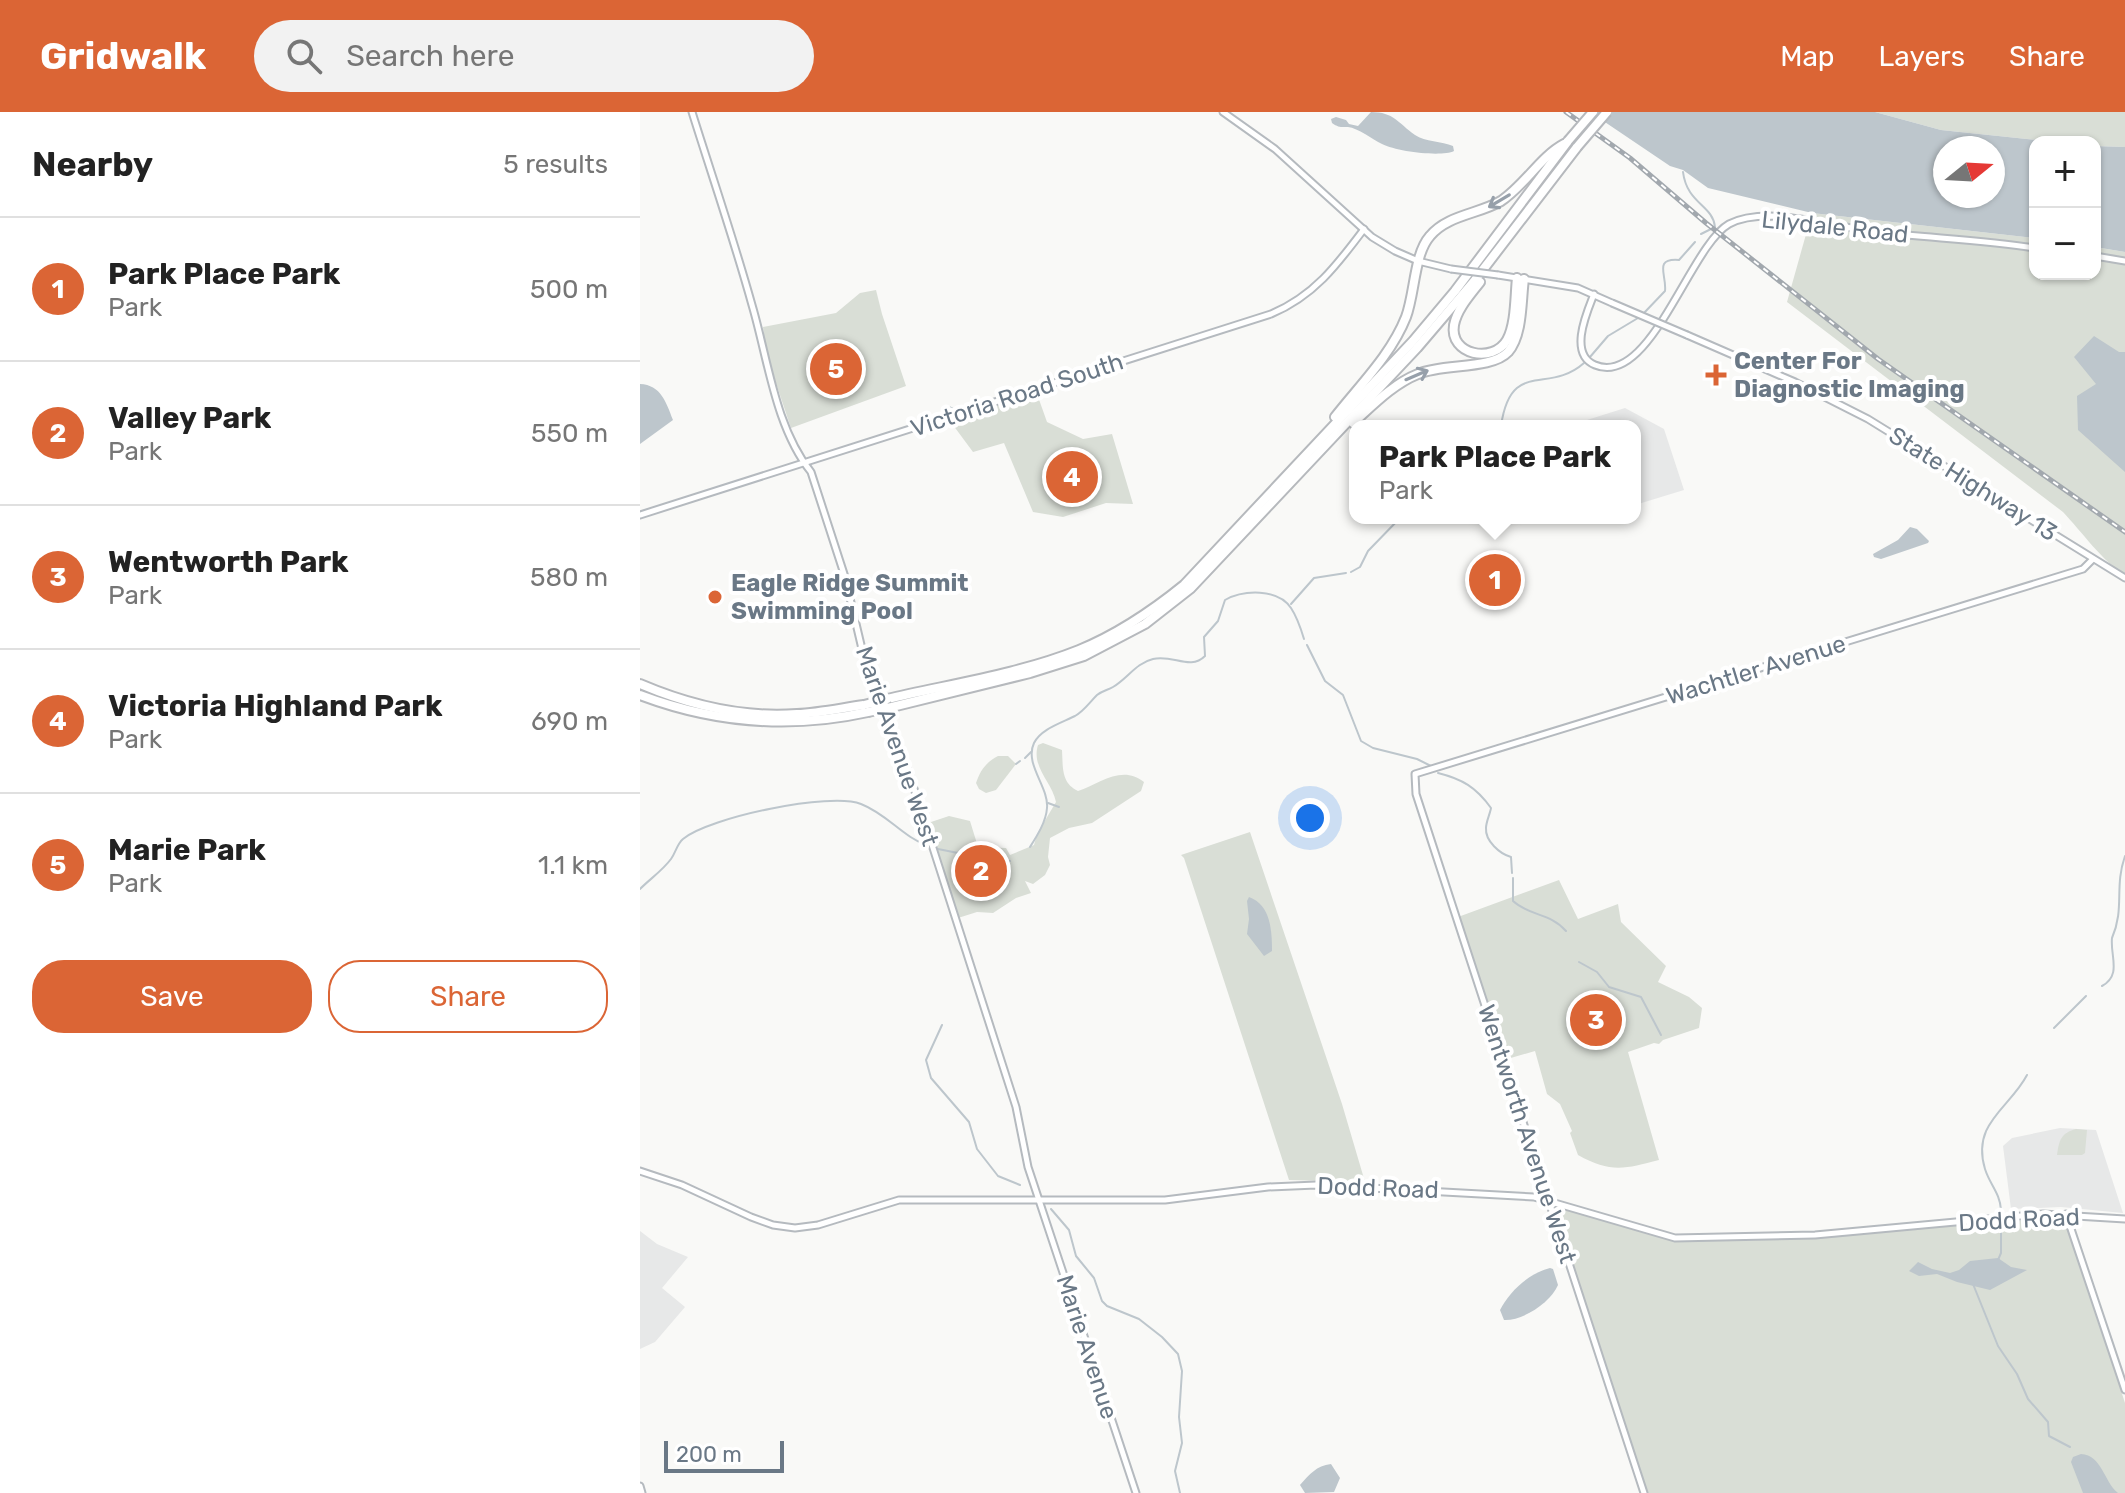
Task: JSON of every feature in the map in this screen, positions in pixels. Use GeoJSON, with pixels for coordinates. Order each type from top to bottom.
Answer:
{"type":"FeatureCollection","features":[{"type":"Feature","properties":{"kind":"highway"},"geometry":{"type":"LineString","coordinates":[[640,695],[693,712],[750,722],[822,721],[1040,663],[1107,637],[1149,612],[1184,585],[1413,341],[1593,112]]}},
{"type":"Feature","properties":{"kind":"highway"},"geometry":{"type":"LineString","coordinates":[[1349,420],[1462,296],[1607,112]]}},
{"type":"Feature","properties":{"kind":"highway"},"geometry":{"type":"LineString","coordinates":[[1302,459],[1393,342],[1410,304],[1418,261],[1425,243],[1448,222],[1502,200],[1528,179],[1556,148],[1568,141]]}},
{"type":"Feature","properties":{"kind":"highway"},"geometry":{"type":"LineString","coordinates":[[1520,278],[1506,341],[1497,350],[1484,355],[1465,350],[1457,342],[1453,330],[1458,313],[1562,172],[1574,150]]}},
{"type":"Feature","properties":{"kind":"highway"},"geometry":{"type":"LineString","coordinates":[[1358,420],[1404,380],[1436,368],[1486,362],[1507,353],[1516,333],[1520,278]]}},
{"type":"Feature","properties":{"kind":"highway"},"geometry":{"type":"LineString","coordinates":[[890,703],[1030,673],[1107,646],[1145,624],[1191,588],[1349,420]]}},
{"type":"Feature","properties":{"kind":"highway"},"geometry":{"type":"LineString","coordinates":[[1314,459],[1349,428]]}},
{"type":"Feature","properties":{"kind":"highway"},"geometry":{"type":"LineString","coordinates":[[640,684],[671,697],[731,712],[795,714],[866,709]]}},
{"type":"Feature","properties":{"kind":"street","name":"Marie Avenue West"},"geometry":{"type":"LineString","coordinates":[[692,112],[753,309],[776,395],[803,462],[811,472],[845,577],[862,648],[887,727],[909,773],[1016,1107],[1028,1167],[1039,1200]]}},
{"type":"Feature","properties":{"kind":"street","name":"State Highway 13"},"geometry":{"type":"LineString","coordinates":[[1223,112],[1275,149],[1364,229],[1395,251],[1418,261],[1451,269],[1560,284],[1594,294],[1795,382],[1868,419],[2125,578]]}},
{"type":"Feature","properties":{"kind":"street","name":"Lilydale Road"},"geometry":{"type":"LineString","coordinates":[[1594,294],[1581,334],[1581,345],[1589,361],[1596,366],[1614,367],[1623,364],[1656,332],[1701,257],[1728,225],[1746,218],[1781,217],[1875,232],[2029,247]]}},
{"type":"Feature","properties":{"kind":"street","name":"Victoria Road South"},"geometry":{"type":"LineString","coordinates":[[640,515],[1290,306],[1323,282],[1364,229]]}},
{"type":"Feature","properties":{"kind":"street"},"geometry":{"type":"LineString","coordinates":[[2101,257],[2125,261]]}},
{"type":"Feature","properties":{"kind":"street","name":"Wachtler Avenue"},"geometry":{"type":"LineString","coordinates":[[1415,774],[2078,571],[2093,559]]}},
{"type":"Feature","properties":{"kind":"street","name":"Wentworth Avenue West"},"geometry":{"type":"LineString","coordinates":[[1415,774],[1416,794],[1644,1493]]}},
{"type":"Feature","properties":{"kind":"street","name":"Dodd Road"},"geometry":{"type":"LineString","coordinates":[[640,1171],[751,1217],[773,1225],[795,1228],[818,1225],[899,1200],[1165,1200],[1268,1187],[1316,1185],[1514,1195],[1548,1200],[1675,1238],[1815,1235],[2033,1215],[2066,1214],[2125,1219]]}},
{"type":"Feature","properties":{"kind":"street","name":"Marie Avenue"},"geometry":{"type":"LineString","coordinates":[[1039,1200],[1136,1493]]}},
{"type":"Feature","properties":{"kind":"street"},"geometry":{"type":"LineString","coordinates":[[2066,1214],[2125,1390]]}},
{"type":"Feature","properties":{"kind":"street"},"geometry":{"type":"LineString","coordinates":[[640,1486],[642,1493]]}},
{"type":"Feature","properties":{"kind":"shaded area"},"geometry":{"type":"Polygon","coordinates":[[[1371,112],[1391,116],[1419,137],[1453,146],[1454,151],[1430,154],[1398,149],[1356,129],[1337,126],[1331,119],[1336,117],[1358,126],[1371,112]]]}},
{"type":"Feature","properties":{"kind":"shaded area"},"geometry":{"type":"Polygon","coordinates":[[[1590,112],[1875,112],[1941,130],[1998,136],[1933,136],[1933,208],[2005,208],[2005,137],[2029,139],[2029,237],[1812,213],[1708,188],[1683,170],[1670,166],[1590,112]]]}},
{"type":"Feature","properties":{"kind":"shaded area"},"geometry":{"type":"Polygon","coordinates":[[[1875,112],[2125,112],[2125,147],[2101,146],[2101,136],[2029,136],[2029,139],[1941,130],[1875,112]]]}},
{"type":"Feature","properties":{"kind":"shaded area"},"geometry":{"type":"Polygon","coordinates":[[[2101,146],[2125,147],[2125,252],[2101,248],[2101,146]]]}},
{"type":"Feature","properties":{"kind":"shaded area"},"geometry":{"type":"Polygon","coordinates":[[[1812,213],[2029,237],[2029,280],[2101,280],[2101,248],[2125,252],[2125,575],[2101,555],[2063,512],[1787,302],[1812,213]]]}},
{"type":"Feature","properties":{"kind":"shaded area"},"geometry":{"type":"Polygon","coordinates":[[[876,290],[906,386],[791,428],[766,353],[763,327],[836,313],[860,293],[876,290]]]}},
{"type":"Feature","properties":{"kind":"shaded area"},"geometry":{"type":"Polygon","coordinates":[[[2094,336],[2119,352],[2125,352],[2125,472],[2078,430],[2077,396],[2096,384],[2074,357],[2094,336]]]}},
{"type":"Feature","properties":{"kind":"shaded area"},"geometry":{"type":"Polygon","coordinates":[[[841,347],[854,356],[859,370],[846,379],[825,378],[814,359],[824,348],[841,347]]]}},
{"type":"Feature","properties":{"kind":"shaded area"},"geometry":{"type":"Polygon","coordinates":[[[640,384],[658,391],[673,420],[640,444],[640,384]]]}},
{"type":"Feature","properties":{"kind":"shaded area"},"geometry":{"type":"Polygon","coordinates":[[[1036,391],[1047,422],[1083,439],[1112,434],[1133,504],[1106,503],[1063,517],[1033,512],[1004,443],[973,452],[953,425],[956,419],[1036,391]]]}},
{"type":"Feature","properties":{"kind":"shaded area"},"geometry":{"type":"Polygon","coordinates":[[[1625,408],[1664,429],[1684,490],[1641,503],[1641,420],[1587,420],[1625,408]]]}},
{"type":"Feature","properties":{"kind":"shaded area"},"geometry":{"type":"Polygon","coordinates":[[[1910,527],[1917,529],[1928,543],[1881,559],[1874,557],[1873,554],[1898,540],[1910,527]]]}},
{"type":"Feature","properties":{"kind":"shaded area"},"geometry":{"type":"Polygon","coordinates":[[[1507,557],[1516,585],[1482,596],[1476,567],[1507,557]]]}},
{"type":"Feature","properties":{"kind":"shaded area"},"geometry":{"type":"Polygon","coordinates":[[[1043,743],[1062,750],[1066,779],[1078,791],[1111,777],[1127,775],[1144,782],[1141,791],[1092,823],[1069,828],[1050,838],[1050,865],[1045,875],[1033,884],[1025,881],[1031,893],[1016,898],[993,913],[977,912],[958,918],[928,823],[949,816],[970,821],[978,847],[1006,848],[1010,855],[1034,845],[1056,802],[1037,760],[1038,745],[1043,743]]]}},
{"type":"Feature","properties":{"kind":"shaded area"},"geometry":{"type":"Polygon","coordinates":[[[998,756],[1008,756],[1016,764],[996,790],[986,793],[976,783],[984,767],[998,756]]]}},
{"type":"Feature","properties":{"kind":"shaded area"},"geometry":{"type":"Polygon","coordinates":[[[1250,832],[1342,1104],[1365,1182],[1289,1180],[1181,855],[1250,832]]]}},
{"type":"Feature","properties":{"kind":"shaded area"},"geometry":{"type":"Polygon","coordinates":[[[1559,880],[1578,919],[1618,904],[1621,922],[1666,966],[1658,982],[1689,997],[1702,1008],[1699,1028],[1628,1052],[1659,1160],[1618,1168],[1599,1165],[1578,1155],[1560,1104],[1547,1094],[1535,1051],[1504,1060],[1458,917],[1559,880]]]}},
{"type":"Feature","properties":{"kind":"shaded area"},"geometry":{"type":"Polygon","coordinates":[[[1249,897],[1262,906],[1269,920],[1272,951],[1264,956],[1247,934],[1249,897]]]}},
{"type":"Feature","properties":{"kind":"shaded area"},"geometry":{"type":"Polygon","coordinates":[[[2060,1128],[2096,1130],[2123,1213],[2061,1207],[2011,1209],[2003,1146],[2012,1138],[2060,1128]]]}},
{"type":"Feature","properties":{"kind":"shaded area"},"geometry":{"type":"Polygon","coordinates":[[[2076,1129],[2087,1130],[2085,1153],[2057,1155],[2062,1138],[2076,1129]]]}},
{"type":"Feature","properties":{"kind":"shaded area"},"geometry":{"type":"Polygon","coordinates":[[[1551,1204],[1662,1238],[1724,1241],[1798,1239],[2065,1217],[2125,1403],[2125,1493],[1646,1493],[1551,1204]]]}},
{"type":"Feature","properties":{"kind":"shaded area"},"geometry":{"type":"Polygon","coordinates":[[[640,1231],[657,1244],[688,1257],[662,1288],[685,1307],[655,1342],[640,1349],[640,1231]]]}},
{"type":"Feature","properties":{"kind":"shaded area"},"geometry":{"type":"Polygon","coordinates":[[[1998,1258],[2011,1267],[2027,1270],[1990,1290],[1937,1274],[1919,1276],[1909,1271],[1918,1262],[1950,1273],[1970,1261],[1998,1258]]]}},
{"type":"Feature","properties":{"kind":"shaded area"},"geometry":{"type":"Polygon","coordinates":[[[1550,1268],[1558,1285],[1549,1298],[1528,1314],[1504,1320],[1500,1310],[1514,1290],[1535,1274],[1550,1268]]]}},
{"type":"Feature","properties":{"kind":"shaded area"},"geometry":{"type":"Polygon","coordinates":[[[2081,1454],[2094,1459],[2118,1493],[2083,1493],[2071,1462],[2073,1457],[2081,1454]]]}},
{"type":"Feature","properties":{"kind":"shaded area"},"geometry":{"type":"Polygon","coordinates":[[[1331,1464],[1340,1478],[1334,1492],[1305,1493],[1300,1485],[1317,1469],[1331,1464]]]}},
{"type":"Feature","properties":{"kind":"waterway"},"geometry":{"type":"LineString","coordinates":[[1683,172],[1689,191],[1713,220],[1715,227],[1701,234]]}},
{"type":"Feature","properties":{"kind":"waterway"},"geometry":{"type":"LineString","coordinates":[[1643,314],[1665,291],[1663,269],[1666,262],[1679,260],[1695,242]]}},
{"type":"Feature","properties":{"kind":"waterway"},"geometry":{"type":"LineString","coordinates":[[1590,357],[1608,336],[1638,318]]}},
{"type":"Feature","properties":{"kind":"waterway"},"geometry":{"type":"LineString","coordinates":[[1502,420],[1513,392],[1522,385],[1557,377],[1584,363]]}},
{"type":"Feature","properties":{"kind":"waterway"},"geometry":{"type":"LineString","coordinates":[[949,407],[953,409]]}},
{"type":"Feature","properties":{"kind":"waterway"},"geometry":{"type":"LineString","coordinates":[[1351,572],[1360,567],[1368,551],[1394,524]]}},
{"type":"Feature","properties":{"kind":"waterway"},"geometry":{"type":"LineString","coordinates":[[1291,604],[1314,578],[1346,573]]}},
{"type":"Feature","properties":{"kind":"waterway"},"geometry":{"type":"LineString","coordinates":[[1030,847],[1043,824],[1047,808],[1032,759],[1034,743],[1041,734],[1078,714],[1097,695],[1147,661],[1160,658],[1193,662],[1205,656],[1204,637],[1218,621],[1225,600],[1232,597],[1250,593],[1278,597],[1291,608],[1304,639]]}},
{"type":"Feature","properties":{"kind":"waterway"},"geometry":{"type":"LineString","coordinates":[[1307,645],[1325,681],[1343,695],[1361,741],[1373,748],[1417,759],[1431,766]]}},
{"type":"Feature","properties":{"kind":"waterway"},"geometry":{"type":"LineString","coordinates":[[1025,758],[1031,752]]}},
{"type":"Feature","properties":{"kind":"waterway"},"geometry":{"type":"LineString","coordinates":[[1016,764],[1020,761]]}},
{"type":"Feature","properties":{"kind":"waterway"},"geometry":{"type":"LineString","coordinates":[[1438,773],[1468,785],[1491,808],[1486,833],[1494,846],[1511,857],[1512,873]]}},
{"type":"Feature","properties":{"kind":"waterway"},"geometry":{"type":"LineString","coordinates":[[640,889],[668,863],[681,841],[697,831],[743,815],[798,804],[824,801],[861,804],[928,846]]}},
{"type":"Feature","properties":{"kind":"waterway"},"geometry":{"type":"LineString","coordinates":[[1048,803],[1059,807]]}},
{"type":"Feature","properties":{"kind":"waterway"},"geometry":{"type":"LineString","coordinates":[[938,849],[963,854]]}},
{"type":"Feature","properties":{"kind":"waterway"},"geometry":{"type":"LineString","coordinates":[[968,855],[1010,861]]}},
{"type":"Feature","properties":{"kind":"waterway"},"geometry":{"type":"LineString","coordinates":[[2102,986],[2108,982],[2113,971],[2112,938],[2118,917],[2120,878],[2125,856]]}},
{"type":"Feature","properties":{"kind":"waterway"},"geometry":{"type":"LineString","coordinates":[[1513,878],[1513,901],[1554,921],[1566,931]]}},
{"type":"Feature","properties":{"kind":"waterway"},"geometry":{"type":"LineString","coordinates":[[1579,962],[1597,972],[1609,987],[1641,997],[1661,1035]]}},
{"type":"Feature","properties":{"kind":"waterway"},"geometry":{"type":"LineString","coordinates":[[2054,1028],[2086,996]]}},
{"type":"Feature","properties":{"kind":"waterway"},"geometry":{"type":"LineString","coordinates":[[942,1025],[926,1060],[931,1078],[969,1122],[977,1149],[998,1176],[1020,1185]]}},
{"type":"Feature","properties":{"kind":"waterway"},"geometry":{"type":"LineString","coordinates":[[2001,1210],[1985,1169],[1983,1140],[1994,1117],[2027,1075]]}},
{"type":"Feature","properties":{"kind":"waterway"},"geometry":{"type":"LineString","coordinates":[[1051,1209],[1069,1230],[1076,1256],[1094,1278],[1102,1301],[1139,1319],[1178,1354],[1182,1371],[1179,1417],[1182,1443],[1175,1471],[1180,1493]]}},
{"type":"Feature","properties":{"kind":"waterway"},"geometry":{"type":"LineString","coordinates":[[1998,1260],[2001,1226]]}},
{"type":"Feature","properties":{"kind":"waterway"},"geometry":{"type":"LineString","coordinates":[[1973,1284],[1998,1346],[2017,1374],[2028,1399],[2048,1422],[2049,1436],[2070,1447]]}},
{"type":"Feature","properties":{"kind":"railway"},"geometry":{"type":"LineString","coordinates":[[1566,112],[1630,158],[1706,223],[1878,359],[2125,532]]}},
{"type":"Feature","properties":{"kind":"place","name":"Marie Park"},"geometry":{"type":"Point","coordinates":[836,369]}},
{"type":"Feature","properties":{"kind":"place","name":"Center For Diagnostic Imaging"},"geometry":{"type":"Point","coordinates":[1716,375]}},
{"type":"Feature","properties":{"kind":"place","name":"Victoria Highland Park"},"geometry":{"type":"Point","coordinates":[1072,477]}},
{"type":"Feature","properties":{"kind":"place","name":"Park Place Park"},"geometry":{"type":"Point","coordinates":[1495,580]}},
{"type":"Feature","properties":{"kind":"place","name":"Eagle Ridge Summit Swimming Pool"},"geometry":{"type":"Point","coordinates":[715,597]}},
{"type":"Feature","properties":{"kind":"place","name":"Valley Park"},"geometry":{"type":"Point","coordinates":[981,871]}},
{"type":"Feature","properties":{"kind":"place","name":"Wentworth Park"},"geometry":{"type":"Point","coordinates":[1596,1020]}}]}
